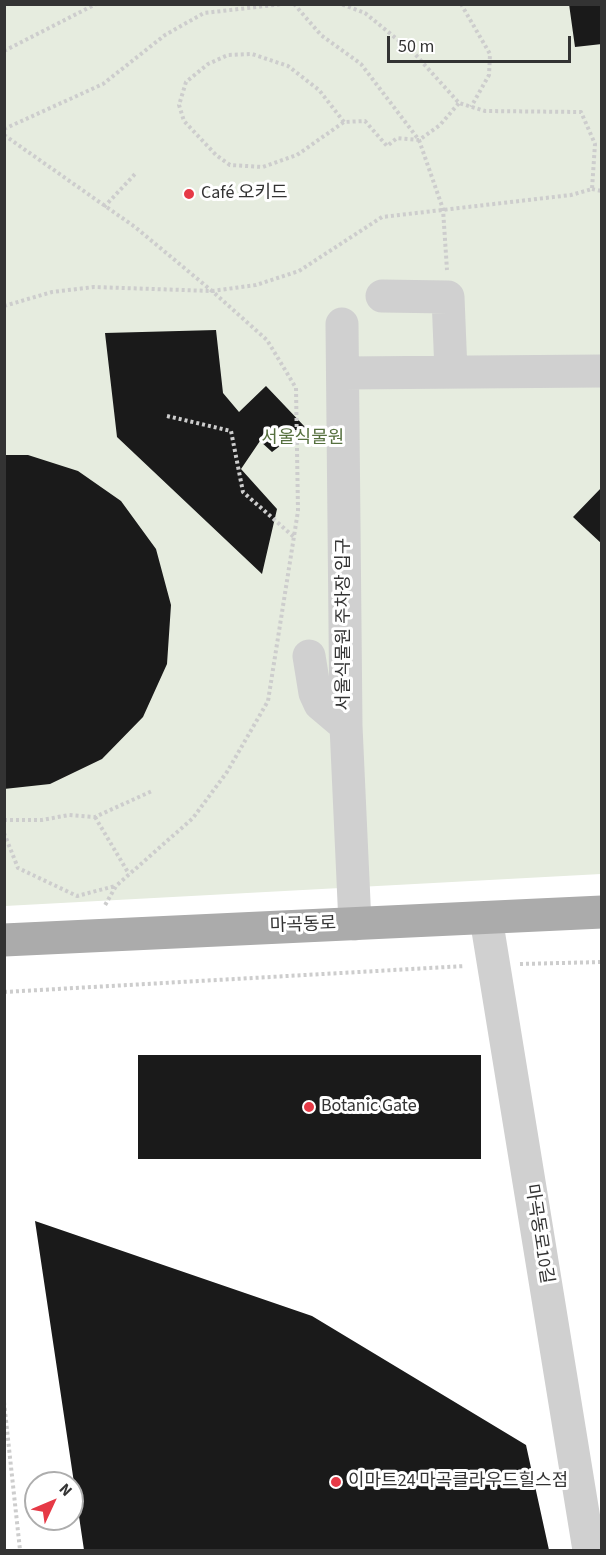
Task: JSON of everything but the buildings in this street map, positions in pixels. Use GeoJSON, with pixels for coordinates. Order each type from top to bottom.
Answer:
{"type":"FeatureCollection","features":[{"type":"Feature","properties":{"kind":"main road","name":"마곡동로"},"geometry":{"type":"LineString","coordinates":[[4,940],[602,912]]}},
{"type":"Feature","properties":{"kind":"street"},"geometry":{"type":"LineString","coordinates":[[382,296],[448,297],[451,372]]}},
{"type":"Feature","properties":{"kind":"street","name":"서울식물원 주차장 입구"},"geometry":{"type":"LineString","coordinates":[[342,324],[346,726],[356,924]]}},
{"type":"Feature","properties":{"kind":"street"},"geometry":{"type":"LineString","coordinates":[[343,373],[602,371]]}},
{"type":"Feature","properties":{"kind":"street"},"geometry":{"type":"LineString","coordinates":[[309,656],[315,693],[320,704],[346,726]]}},
{"type":"Feature","properties":{"kind":"street","name":"마곡동로10길"},"geometry":{"type":"LineString","coordinates":[[486,918],[589,1551]]}},
{"type":"Feature","properties":{"kind":"path"},"geometry":{"type":"LineString","coordinates":[[4,51],[96,4]]}},
{"type":"Feature","properties":{"kind":"path"},"geometry":{"type":"LineString","coordinates":[[4,129],[103,84],[165,35],[204,13],[283,4]]}},
{"type":"Feature","properties":{"kind":"path"},"geometry":{"type":"LineString","coordinates":[[294,4],[321,35],[361,64],[419,140],[443,209],[448,297]]}},
{"type":"Feature","properties":{"kind":"path"},"geometry":{"type":"LineString","coordinates":[[341,4],[366,13],[414,53],[459,103],[485,111],[581,112],[595,144],[592,189]]}},
{"type":"Feature","properties":{"kind":"path"},"geometry":{"type":"LineString","coordinates":[[461,4],[490,54],[489,75],[471,107]]}},
{"type":"Feature","properties":{"kind":"path"},"geometry":{"type":"LineString","coordinates":[[344,122],[319,90],[288,66],[252,54],[228,55],[208,64],[186,82],[179,105],[184,121],[216,155],[230,165],[263,167],[297,155],[344,122],[365,121],[387,146],[398,138],[419,140],[440,125],[459,103]]}},
{"type":"Feature","properties":{"kind":"path"},"geometry":{"type":"LineString","coordinates":[[4,135],[135,227],[212,291],[267,340],[296,388],[298,511],[268,701],[227,772],[193,818],[116,886],[89,935]]}},
{"type":"Feature","properties":{"kind":"path"},"geometry":{"type":"LineString","coordinates":[[104,207],[136,173]]}},
{"type":"Feature","properties":{"kind":"path"},"geometry":{"type":"LineString","coordinates":[[4,306],[52,292],[94,287],[212,291],[256,285],[299,271],[382,217],[571,195],[592,189],[602,191]]}},
{"type":"Feature","properties":{"kind":"path"},"geometry":{"type":"LineString","coordinates":[[167,416],[231,430],[243,492],[295,537]]}},
{"type":"Feature","properties":{"kind":"path"},"geometry":{"type":"LineString","coordinates":[[4,820],[42,820],[69,815],[95,817],[152,791]]}},
{"type":"Feature","properties":{"kind":"path"},"geometry":{"type":"LineString","coordinates":[[95,817],[129,874]]}},
{"type":"Feature","properties":{"kind":"path"},"geometry":{"type":"LineString","coordinates":[[4,833],[18,868],[77,896],[116,886]]}},
{"type":"Feature","properties":{"kind":"path"},"geometry":{"type":"LineString","coordinates":[[4,992],[427,966],[602,962]]}},
{"type":"Feature","properties":{"kind":"path"},"geometry":{"type":"LineString","coordinates":[[4,1402],[20,1551]]}},
{"type":"Feature","properties":{"kind":"green space","name":"서울식물원"},"geometry":{"type":"Polygon","coordinates":[[[5,5],[601,5],[601,874],[5,906],[5,5]]]}},
{"type":"Feature","properties":{"kind":"place","name":"Café 오키드"},"geometry":{"type":"Point","coordinates":[189,194]}},
{"type":"Feature","properties":{"kind":"place","name":"Botanic Gate"},"geometry":{"type":"Point","coordinates":[309,1107]}},
{"type":"Feature","properties":{"kind":"place","name":"이마트24 마곡클라우드힐스점"},"geometry":{"type":"Point","coordinates":[336,1482]}}]}
